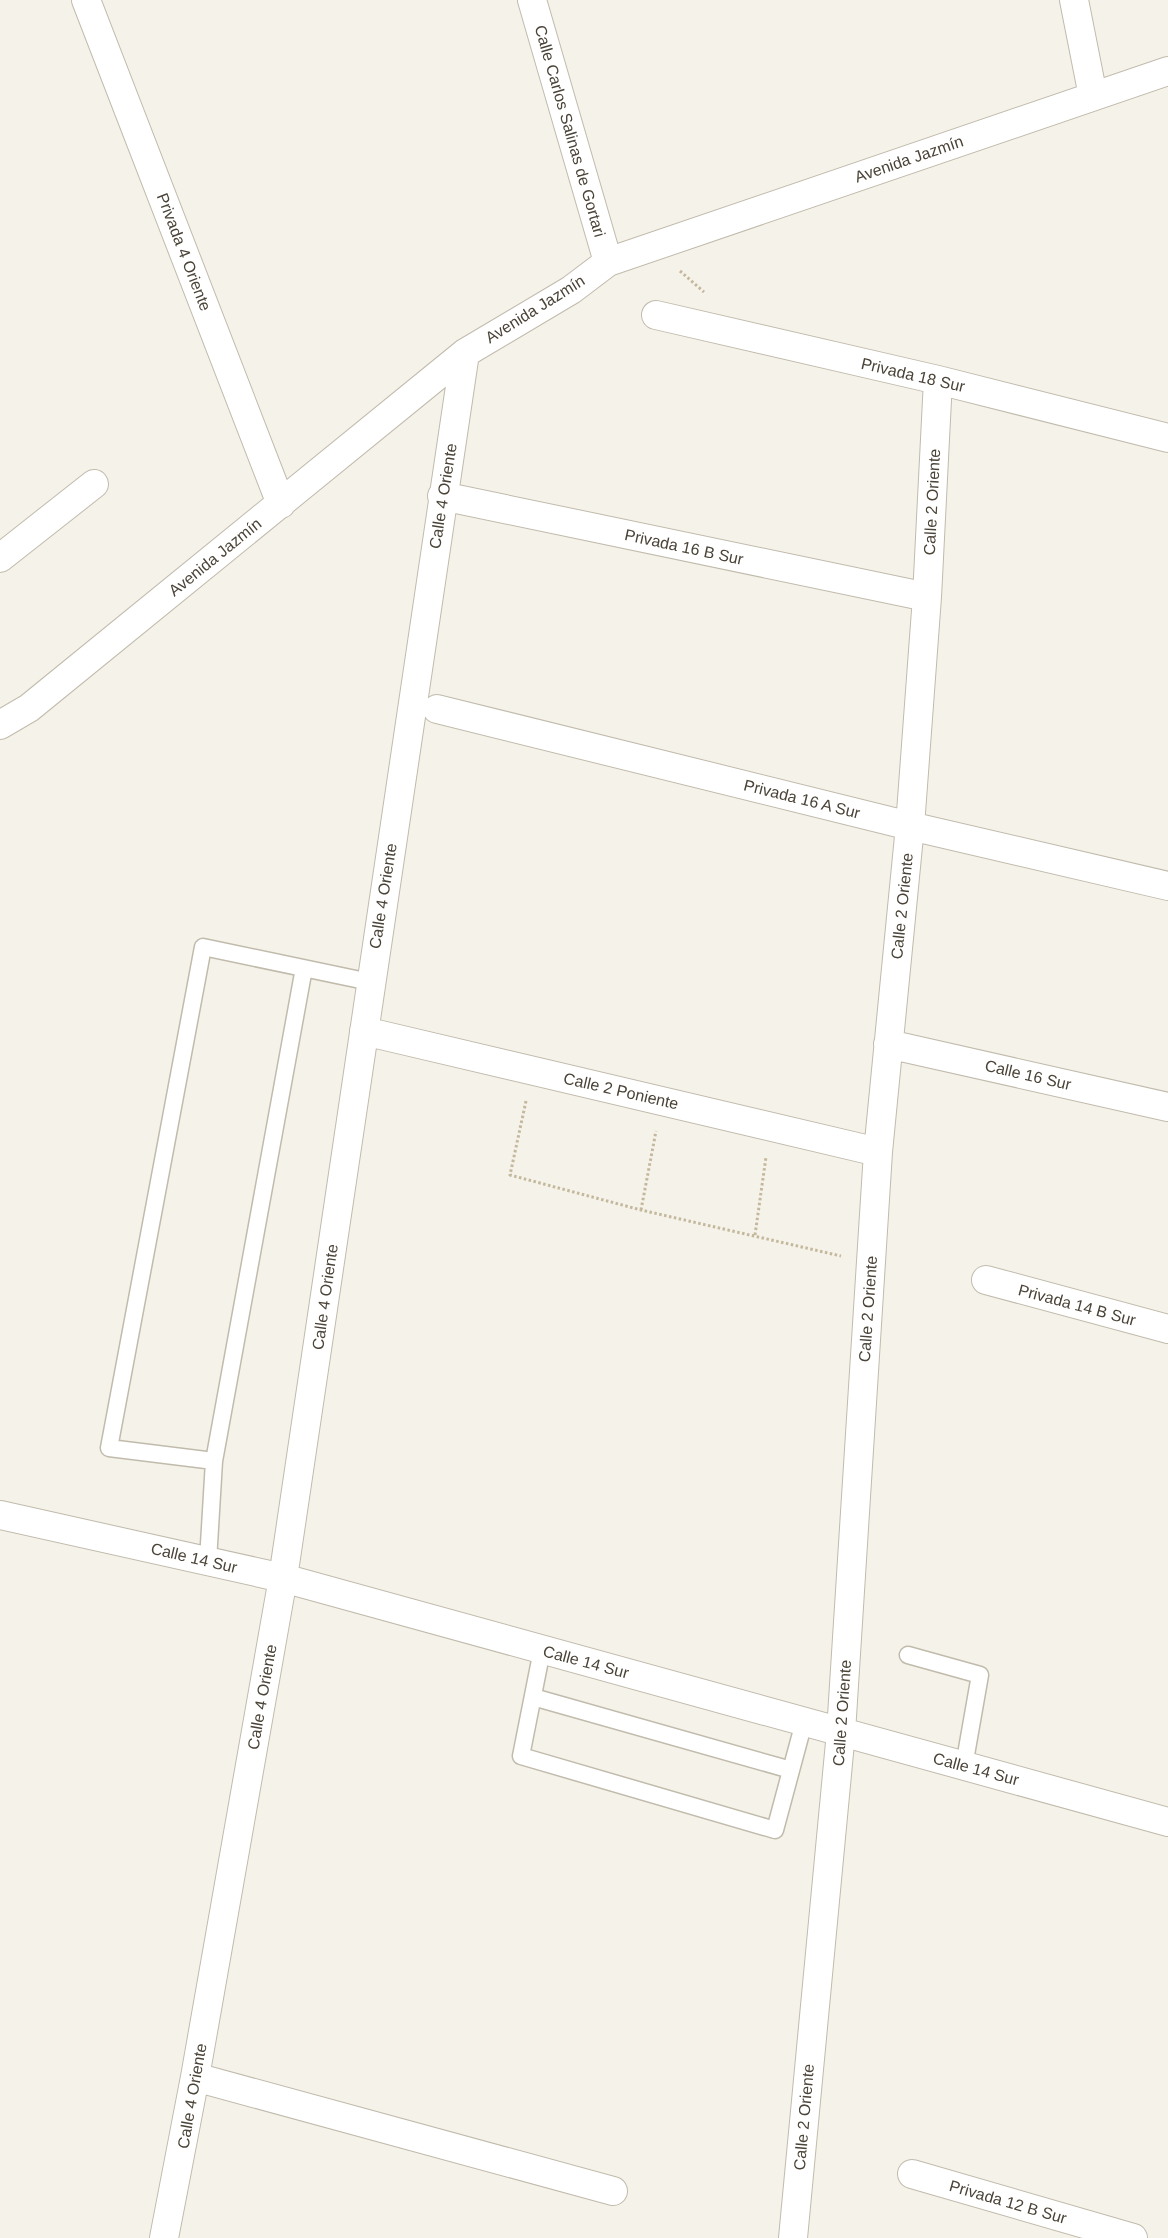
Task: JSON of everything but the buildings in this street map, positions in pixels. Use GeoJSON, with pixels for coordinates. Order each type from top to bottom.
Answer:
{"type":"FeatureCollection","features":[{"type":"Feature","properties":{"kind":"street","name":"Privada 4 Oriente"},"geometry":{"type":"LineString","coordinates":[[86,0],[281,504]]}},
{"type":"Feature","properties":{"kind":"street","name":"Calle Carlos Salinas de Gortari"},"geometry":{"type":"LineString","coordinates":[[532,0],[608,262]]}},
{"type":"Feature","properties":{"kind":"street"},"geometry":{"type":"LineString","coordinates":[[1074,0],[1093,96]]}},
{"type":"Feature","properties":{"kind":"street","name":"Avenida Jazmín"},"geometry":{"type":"LineString","coordinates":[[0,725],[29,708],[465,353],[571,290],[608,262],[1168,71]]}},
{"type":"Feature","properties":{"kind":"street","name":"Privada 18 Sur"},"geometry":{"type":"LineString","coordinates":[[656,315],[938,380],[1168,438]]}},
{"type":"Feature","properties":{"kind":"street","name":"Calle 4 Oriente"},"geometry":{"type":"LineString","coordinates":[[164,2238],[196,2077],[283,1578],[442,496],[465,353]]}},
{"type":"Feature","properties":{"kind":"street","name":"Calle 2 Oriente"},"geometry":{"type":"LineString","coordinates":[[793,2238],[841,1732],[878,1152],[910,826],[926,597],[938,380]]}},
{"type":"Feature","properties":{"kind":"street"},"geometry":{"type":"LineString","coordinates":[[0,558],[94,484]]}},
{"type":"Feature","properties":{"kind":"street","name":"Privada 16 B Sur"},"geometry":{"type":"LineString","coordinates":[[442,496],[926,597]]}},
{"type":"Feature","properties":{"kind":"street","name":"Privada 16 A Sur"},"geometry":{"type":"LineString","coordinates":[[437,709],[910,826],[1168,886]]}},
{"type":"Feature","properties":{"kind":"street","name":"Calle 2 Poniente"},"geometry":{"type":"LineString","coordinates":[[364,1031],[878,1152]]}},
{"type":"Feature","properties":{"kind":"street","name":"Calle 16 Sur"},"geometry":{"type":"LineString","coordinates":[[888,1044],[1168,1107]]}},
{"type":"Feature","properties":{"kind":"street","name":"Privada 14 B Sur"},"geometry":{"type":"LineString","coordinates":[[986,1280],[1168,1329]]}},
{"type":"Feature","properties":{"kind":"street","name":"Calle 14 Sur"},"geometry":{"type":"LineString","coordinates":[[0,1515],[283,1578],[1168,1822]]}},
{"type":"Feature","properties":{"kind":"street"},"geometry":{"type":"LineString","coordinates":[[196,2077],[613,2190]]}},
{"type":"Feature","properties":{"kind":"street","name":"Privada 12 B Sur"},"geometry":{"type":"LineString","coordinates":[[912,2174],[1116,2236]]}},
{"type":"Feature","properties":{"kind":"lane"},"geometry":{"type":"LineString","coordinates":[[214,1461],[109,1448],[203,948],[370,982]]}},
{"type":"Feature","properties":{"kind":"lane"},"geometry":{"type":"LineString","coordinates":[[208,1562],[214,1461],[304,968]]}},
{"type":"Feature","properties":{"kind":"lane"},"geometry":{"type":"LineString","coordinates":[[542,1650],[521,1756],[775,1830],[804,1722]]}},
{"type":"Feature","properties":{"kind":"lane"},"geometry":{"type":"LineString","coordinates":[[908,1655],[980,1675],[964,1766]]}},
{"type":"Feature","properties":{"kind":"lane"},"geometry":{"type":"LineString","coordinates":[[532,1697],[791,1770]]}},
{"type":"Feature","properties":{"kind":"path"},"geometry":{"type":"LineString","coordinates":[[650,248],[692,281],[711,299],[729,332]]}},
{"type":"Feature","properties":{"kind":"path"},"geometry":{"type":"LineString","coordinates":[[532,1070],[510,1175],[641,1210],[871,1263]]}},
{"type":"Feature","properties":{"kind":"path"},"geometry":{"type":"LineString","coordinates":[[641,1210],[661,1100]]}},
{"type":"Feature","properties":{"kind":"path"},"geometry":{"type":"LineString","coordinates":[[755,1235],[770,1127]]}}]}
